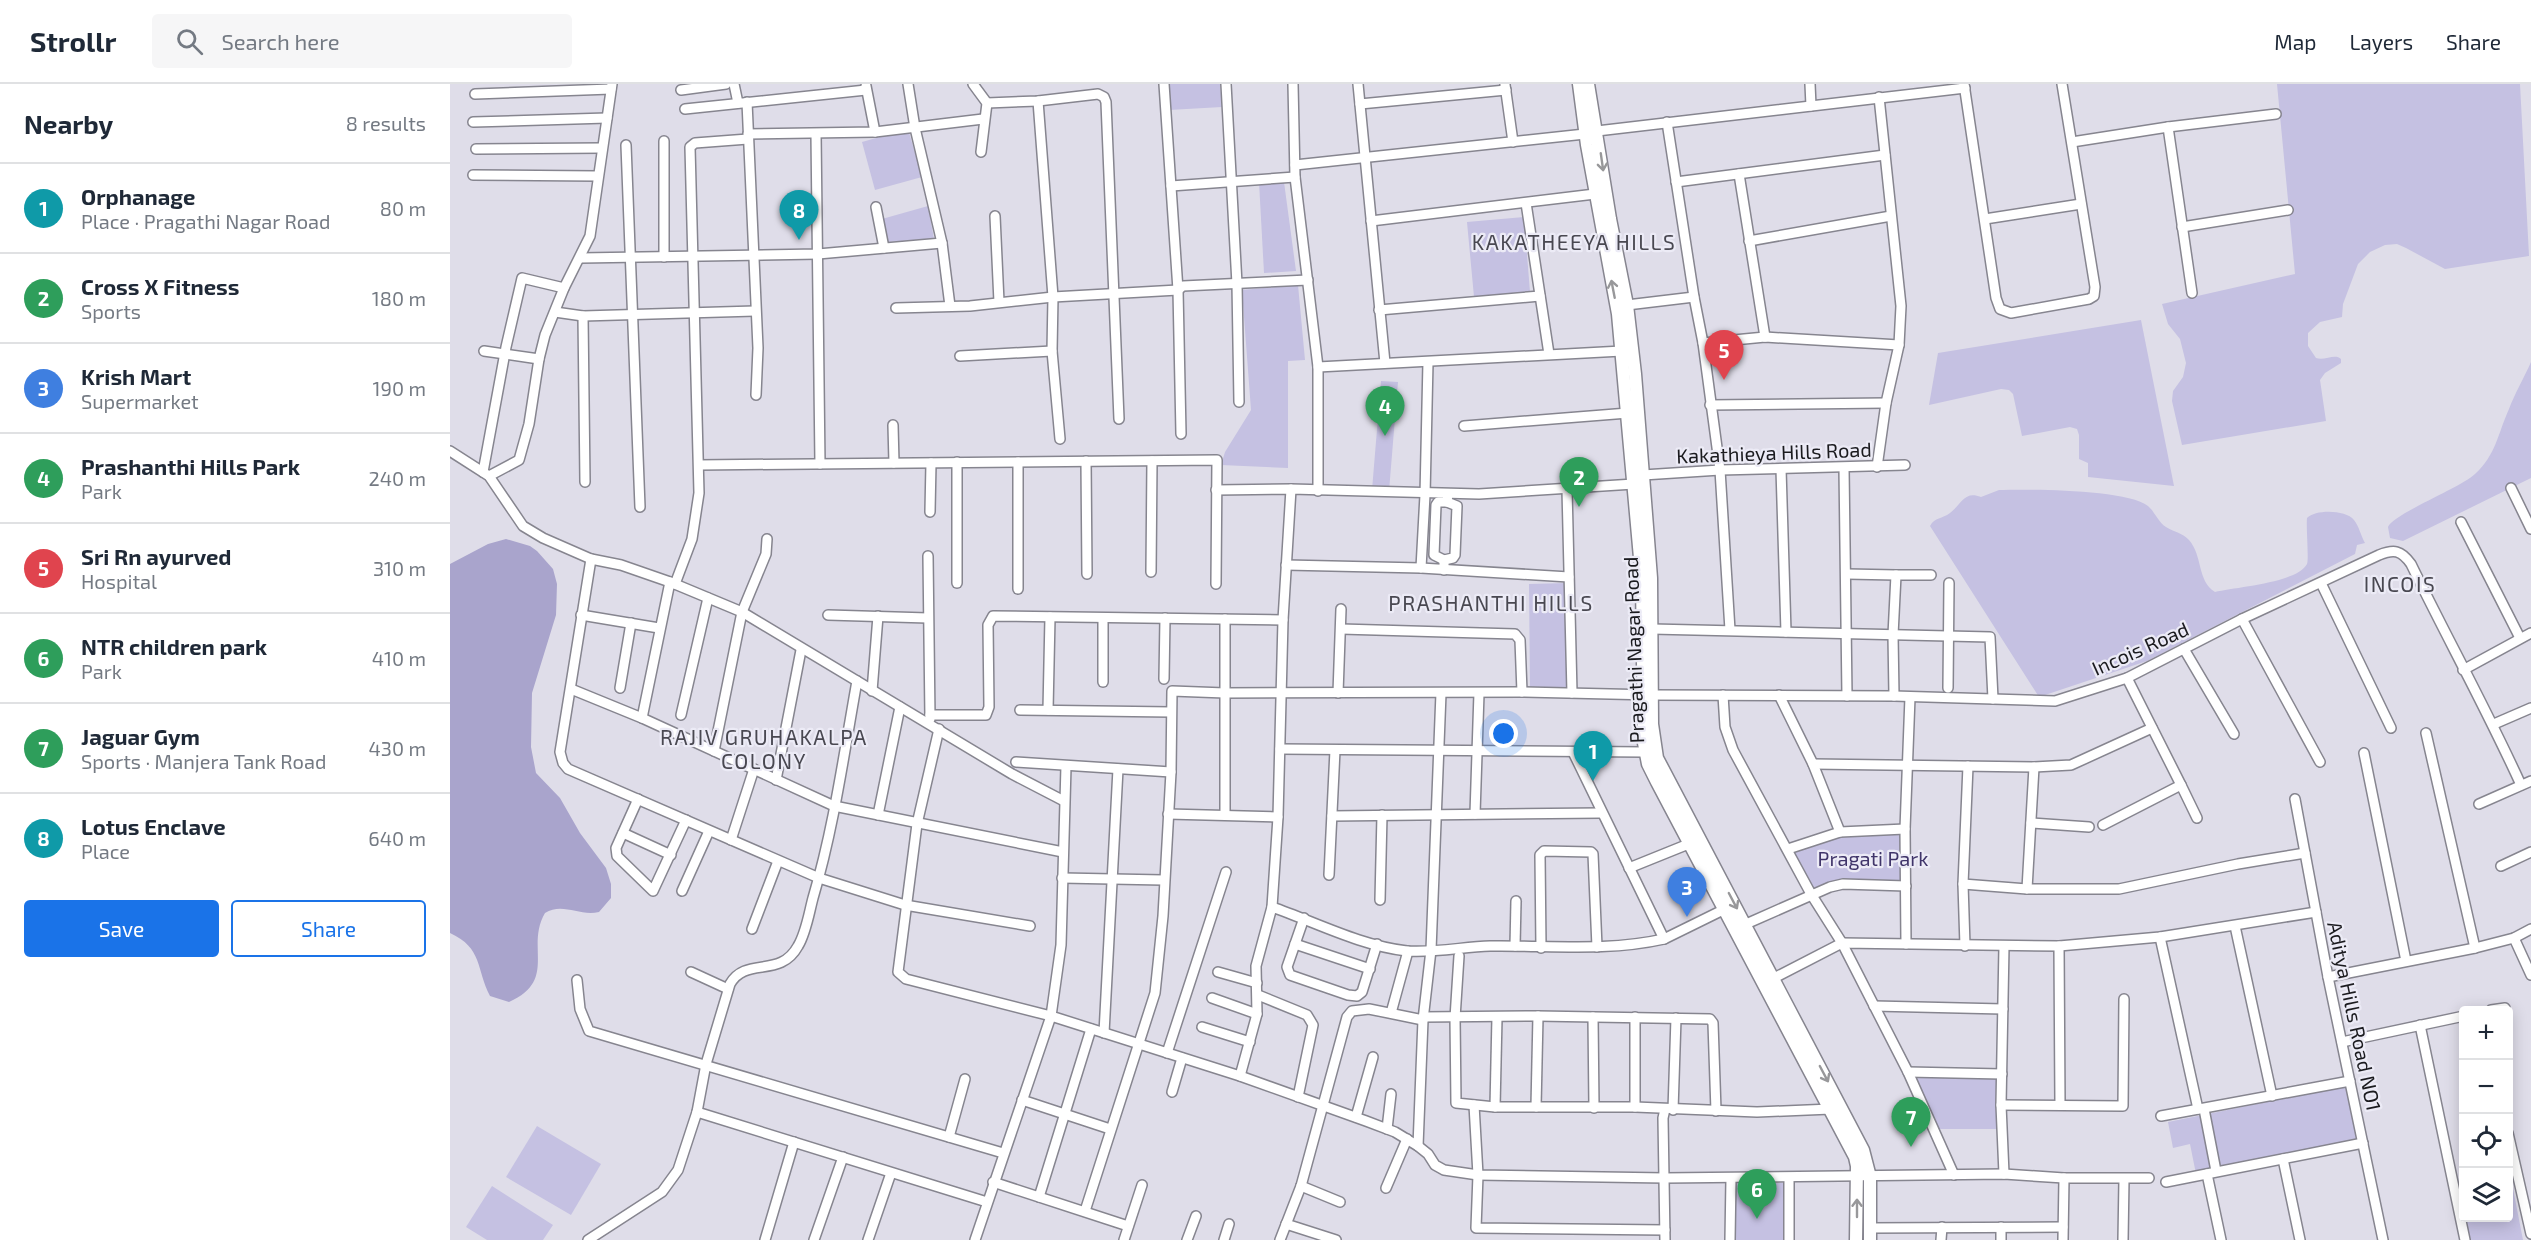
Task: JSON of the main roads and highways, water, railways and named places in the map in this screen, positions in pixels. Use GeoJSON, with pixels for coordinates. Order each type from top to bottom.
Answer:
{"type":"FeatureCollection","features":[{"type":"Feature","properties":{"kind":"main road","name":"Pragathi Nagar Road"},"geometry":{"type":"LineString","coordinates":[[1579,84],[1627,305],[1639,479],[1649,695],[1657,758],[1746,924],[1867,1161],[1856,1240]]}},
{"type":"Feature","properties":{"kind":"main road","name":"Pragathi Nagar Road"},"geometry":{"type":"LineString","coordinates":[[1588,84],[1595,194],[1618,314],[1628,413],[1651,578],[1652,629],[1649,695],[1643,725],[1645,752],[1653,773],[1854,1156],[1863,1177],[1870,1234]]}},
{"type":"Feature","properties":{"kind":"place","name":"Lotus Enclave"},"geometry":{"type":"Point","coordinates":[799,240]}},
{"type":"Feature","properties":{"kind":"place","name":"Sri Rn ayurved"},"geometry":{"type":"Point","coordinates":[1724,380]}},
{"type":"Feature","properties":{"kind":"place","name":"Prashanthi Hills Park"},"geometry":{"type":"Point","coordinates":[1385,436]}},
{"type":"Feature","properties":{"kind":"place","name":"Cross X Fitness"},"geometry":{"type":"Point","coordinates":[1579,507]}},
{"type":"Feature","properties":{"kind":"place","name":"Orphanage"},"geometry":{"type":"Point","coordinates":[1593,781]}},
{"type":"Feature","properties":{"kind":"place","name":"Krish Mart"},"geometry":{"type":"Point","coordinates":[1687,917]}},
{"type":"Feature","properties":{"kind":"place","name":"Jaguar Gym"},"geometry":{"type":"Point","coordinates":[1911,1147]}},
{"type":"Feature","properties":{"kind":"place","name":"NTR children park"},"geometry":{"type":"Point","coordinates":[1757,1219]}},
{"type":"Feature","properties":{"kind":"district","name":"KAKATHEEYA HILLS"},"geometry":{"type":"Point","coordinates":[1574,241]}},
{"type":"Feature","properties":{"kind":"district","name":"INCOIS"},"geometry":{"type":"Point","coordinates":[2400,583]}},
{"type":"Feature","properties":{"kind":"district","name":"PRASHANTHI HILLS"},"geometry":{"type":"Point","coordinates":[1491,602]}},
{"type":"Feature","properties":{"kind":"district","name":"RAJIV GRUHAKALPA COLONY"},"geometry":{"type":"Point","coordinates":[764,748]}},
{"type":"Feature","properties":{"kind":"park label","name":"Pragati Park"},"geometry":{"type":"Point","coordinates":[1873,858]}}]}
